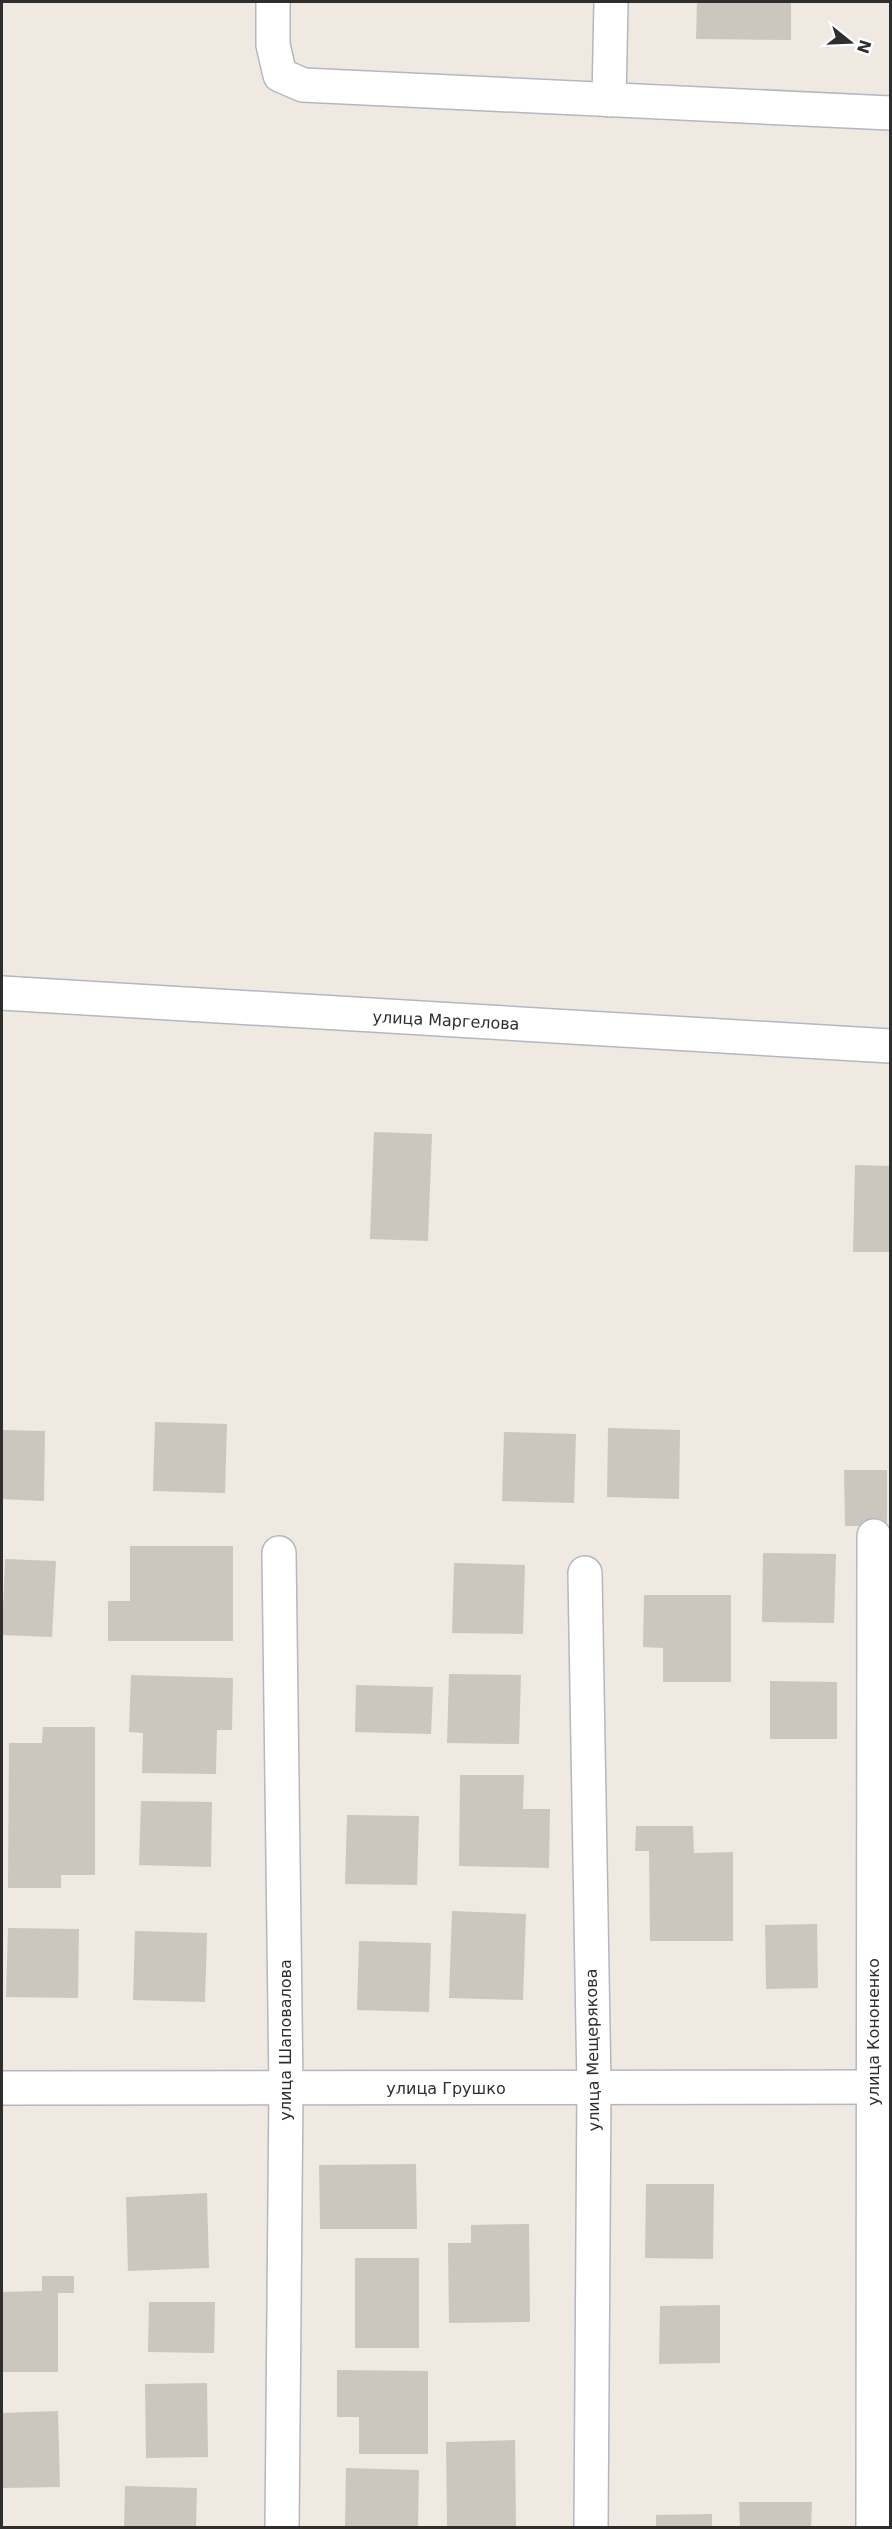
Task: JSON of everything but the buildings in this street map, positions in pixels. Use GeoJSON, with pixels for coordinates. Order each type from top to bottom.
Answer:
{"type":"FeatureCollection","features":[{"type":"Feature","properties":{"kind":"street"},"geometry":{"type":"LineString","coordinates":[[273,2],[273,45],[280,75],[303,85],[891,113]]}},
{"type":"Feature","properties":{"kind":"street"},"geometry":{"type":"LineString","coordinates":[[609,100],[611,2]]}},
{"type":"Feature","properties":{"kind":"street","name":"улица Маргелова"},"geometry":{"type":"LineString","coordinates":[[2,993],[891,1046]]}},
{"type":"Feature","properties":{"kind":"street","name":"улица Кононенко"},"geometry":{"type":"LineString","coordinates":[[873,2528],[882,2087],[874,1536]]}},
{"type":"Feature","properties":{"kind":"street","name":"улица Шаповалова"},"geometry":{"type":"LineString","coordinates":[[279,1553],[286,2088],[282,2528]]}},
{"type":"Feature","properties":{"kind":"street","name":"улица Мещерякова"},"geometry":{"type":"LineString","coordinates":[[585,1573],[594,2088],[591,2528]]}},
{"type":"Feature","properties":{"kind":"street","name":"улица Грушко"},"geometry":{"type":"LineString","coordinates":[[2,2088],[882,2087]]}}]}
